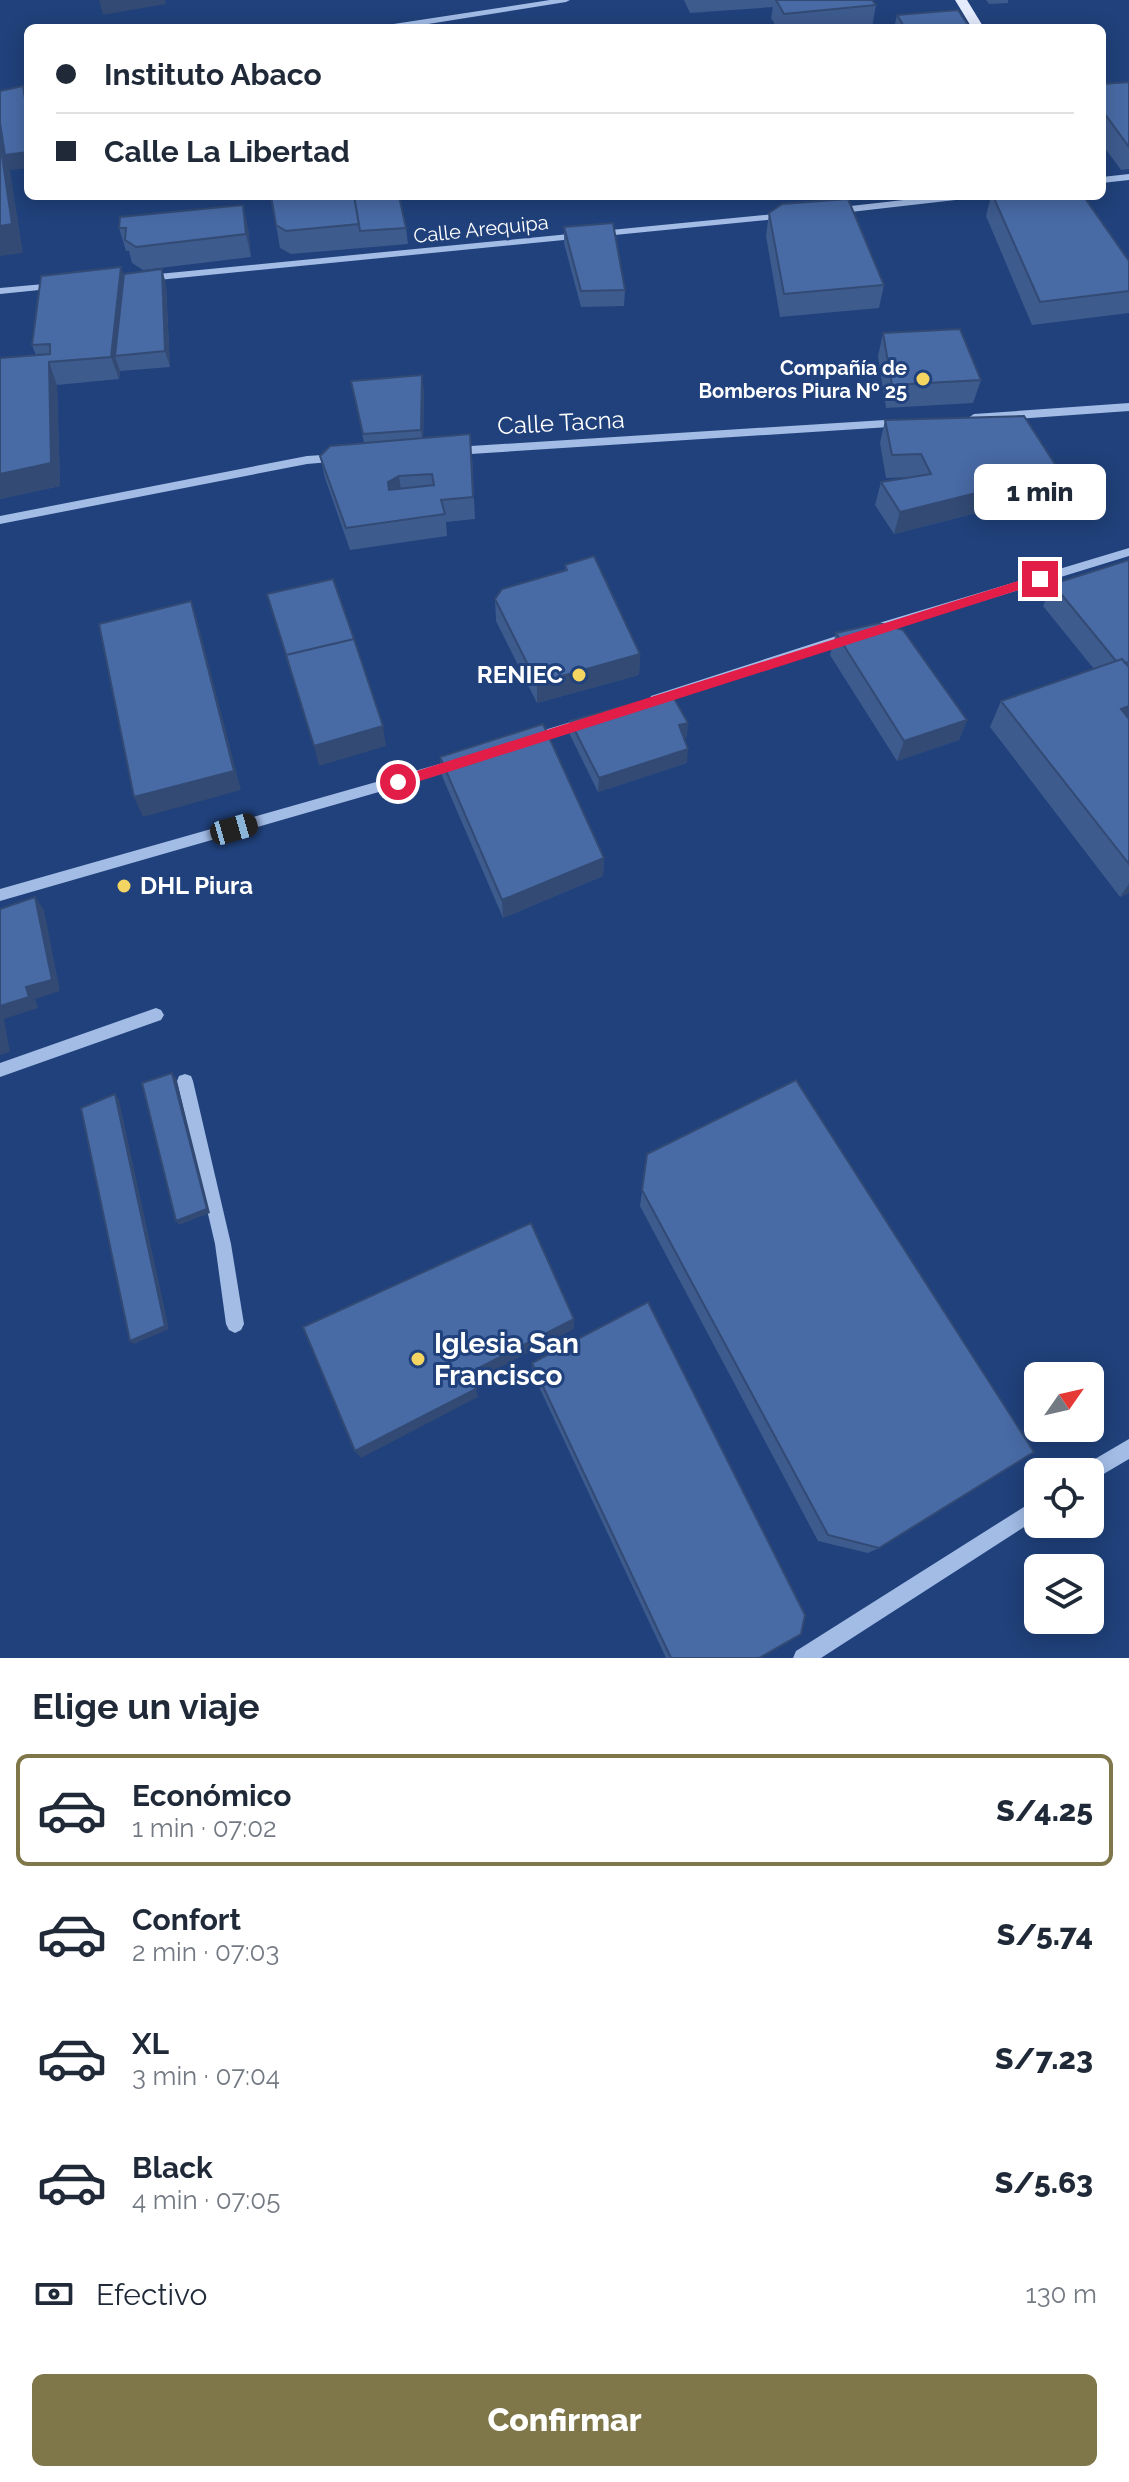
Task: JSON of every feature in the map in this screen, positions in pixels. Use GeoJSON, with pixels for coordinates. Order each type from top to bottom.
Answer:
{"type":"FeatureCollection","features":[{"type":"Feature","properties":{"kind":"main road"},"geometry":{"type":"LineString","coordinates":[[961,0],[976,24]]}},
{"type":"Feature","properties":{"kind":"street"},"geometry":{"type":"LineString","coordinates":[[413,24],[566,0]]}},
{"type":"Feature","properties":{"kind":"street"},"geometry":{"type":"LineString","coordinates":[[1106,180],[1129,177]]}},
{"type":"Feature","properties":{"kind":"street"},"geometry":{"type":"LineString","coordinates":[[822,212],[928,200]]}},
{"type":"Feature","properties":{"kind":"street","name":"Calle Arequipa"},"geometry":{"type":"LineString","coordinates":[[135,279],[791,215]]}},
{"type":"Feature","properties":{"kind":"street"},"geometry":{"type":"LineString","coordinates":[[0,291],[60,286]]}},
{"type":"Feature","properties":{"kind":"street"},"geometry":{"type":"LineString","coordinates":[[956,419],[1129,407]]}},
{"type":"Feature","properties":{"kind":"street","name":"Calle Tacna"},"geometry":{"type":"LineString","coordinates":[[434,453],[909,423]]}},
{"type":"Feature","properties":{"kind":"street"},"geometry":{"type":"LineString","coordinates":[[0,520],[307,460],[354,457]]}},
{"type":"Feature","properties":{"kind":"street"},"geometry":{"type":"LineString","coordinates":[[639,705],[1129,552]]}},
{"type":"Feature","properties":{"kind":"street"},"geometry":{"type":"LineString","coordinates":[[520,744],[594,720]]}},
{"type":"Feature","properties":{"kind":"street"},"geometry":{"type":"LineString","coordinates":[[0,895],[475,758]]}},
{"type":"Feature","properties":{"kind":"street"},"geometry":{"type":"LineString","coordinates":[[0,1070],[156,1015]]}},
{"type":"Feature","properties":{"kind":"street"},"geometry":{"type":"LineString","coordinates":[[185,1081],[223,1244],[235,1324]]}},
{"type":"Feature","properties":{"kind":"street"},"geometry":{"type":"LineString","coordinates":[[1104,1464],[1129,1448]]}},
{"type":"Feature","properties":{"kind":"street"},"geometry":{"type":"LineString","coordinates":[[803,1658],[1024,1516]]}},
{"type":"Feature","properties":{"kind":"building"},"geometry":{"type":"Polygon","coordinates":[[[776,0],[872,0],[876,5],[784,14],[776,0]]]}},
{"type":"Feature","properties":{"kind":"building"},"geometry":{"type":"Polygon","coordinates":[[[958,10],[967,24],[903,24],[897,15],[958,10]]]}},
{"type":"Feature","properties":{"kind":"building"},"geometry":{"type":"Polygon","coordinates":[[[1129,82],[1129,147],[1106,115],[1106,84],[1129,82]]]}},
{"type":"Feature","properties":{"kind":"building"},"geometry":{"type":"Polygon","coordinates":[[[23,86],[24,153],[5,155],[0,123],[0,91],[23,86]]]}},
{"type":"Feature","properties":{"kind":"building"},"geometry":{"type":"Polygon","coordinates":[[[0,142],[12,224],[0,226],[0,142]]]}},
{"type":"Feature","properties":{"kind":"building"},"geometry":{"type":"Polygon","coordinates":[[[272,200],[355,200],[359,224],[286,231],[276,225],[272,200]]]}},
{"type":"Feature","properties":{"kind":"building"},"geometry":{"type":"Polygon","coordinates":[[[355,200],[400,200],[406,228],[360,231],[355,200]]]}},
{"type":"Feature","properties":{"kind":"building"},"geometry":{"type":"Polygon","coordinates":[[[848,200],[884,285],[784,294],[769,213],[782,204],[848,200]]]}},
{"type":"Feature","properties":{"kind":"building"},"geometry":{"type":"Polygon","coordinates":[[[995,200],[1086,200],[1129,261],[1129,291],[1040,302],[995,200]]]}},
{"type":"Feature","properties":{"kind":"building"},"geometry":{"type":"Polygon","coordinates":[[[243,205],[246,234],[136,247],[125,240],[126,228],[119,228],[120,217],[243,205]]]}},
{"type":"Feature","properties":{"kind":"building"},"geometry":{"type":"Polygon","coordinates":[[[613,223],[625,290],[581,291],[564,227],[613,223]]]}},
{"type":"Feature","properties":{"kind":"building"},"geometry":{"type":"Polygon","coordinates":[[[121,267],[111,357],[49,362],[51,463],[0,474],[0,358],[50,354],[50,344],[32,345],[41,276],[121,267]]]}},
{"type":"Feature","properties":{"kind":"building"},"geometry":{"type":"Polygon","coordinates":[[[162,269],[165,351],[115,356],[124,274],[162,269]]]}},
{"type":"Feature","properties":{"kind":"building"},"geometry":{"type":"Polygon","coordinates":[[[960,329],[981,380],[892,385],[883,333],[960,329]]]}},
{"type":"Feature","properties":{"kind":"building"},"geometry":{"type":"Polygon","coordinates":[[[422,375],[421,430],[363,434],[351,381],[422,375]]]}},
{"type":"Feature","properties":{"kind":"building"},"geometry":{"type":"Polygon","coordinates":[[[1024,416],[1060,472],[900,512],[881,482],[931,474],[921,454],[892,455],[885,420],[1024,416]]]}},
{"type":"Feature","properties":{"kind":"building"},"geometry":{"type":"Polygon","coordinates":[[[470,434],[473,497],[441,500],[445,514],[346,528],[320,456],[330,446],[470,434]],[[432,474],[399,476],[388,482],[389,490],[434,485],[432,474]]]}},
{"type":"Feature","properties":{"kind":"building"},"geometry":{"type":"Polygon","coordinates":[[[594,556],[640,654],[537,683],[495,599],[502,589],[567,570],[565,565],[594,556]]]}},
{"type":"Feature","properties":{"kind":"building"},"geometry":{"type":"Polygon","coordinates":[[[1129,560],[1129,662],[1125,663],[1122,659],[1116,661],[1053,584],[1129,560]]]}},
{"type":"Feature","properties":{"kind":"building"},"geometry":{"type":"Polygon","coordinates":[[[333,579],[354,639],[286,655],[267,594],[333,579]]]}},
{"type":"Feature","properties":{"kind":"building"},"geometry":{"type":"Polygon","coordinates":[[[191,601],[234,771],[134,797],[99,624],[191,601]]]}},
{"type":"Feature","properties":{"kind":"building"},"geometry":{"type":"Polygon","coordinates":[[[879,623],[903,630],[967,720],[904,741],[836,633],[879,623]]]}},
{"type":"Feature","properties":{"kind":"building"},"geometry":{"type":"Polygon","coordinates":[[[354,639],[383,726],[314,746],[286,655],[354,639]]]}},
{"type":"Feature","properties":{"kind":"building"},"geometry":{"type":"Polygon","coordinates":[[[1122,659],[1129,667],[1129,706],[1121,709],[1129,719],[1129,864],[1001,701],[1122,659]]]}},
{"type":"Feature","properties":{"kind":"building"},"geometry":{"type":"Polygon","coordinates":[[[671,693],[688,723],[679,725],[688,749],[599,778],[570,721],[671,693]]]}},
{"type":"Feature","properties":{"kind":"building"},"geometry":{"type":"Polygon","coordinates":[[[543,724],[604,858],[502,900],[440,757],[543,724]]]}},
{"type":"Feature","properties":{"kind":"building"},"geometry":{"type":"Polygon","coordinates":[[[35,897],[52,980],[26,987],[29,997],[0,1006],[0,909],[35,897]]]}},
{"type":"Feature","properties":{"kind":"building"},"geometry":{"type":"Polygon","coordinates":[[[172,1073],[207,1209],[176,1221],[142,1083],[172,1073]]]}},
{"type":"Feature","properties":{"kind":"building"},"geometry":{"type":"Polygon","coordinates":[[[796,1080],[1024,1436],[1024,1442],[1028,1442],[1034,1452],[879,1548],[828,1535],[642,1190],[647,1154],[796,1080]]]}},
{"type":"Feature","properties":{"kind":"building"},"geometry":{"type":"Polygon","coordinates":[[[115,1094],[165,1326],[130,1341],[81,1108],[115,1094]]]}},
{"type":"Feature","properties":{"kind":"building","name":"Iglesia San Francisco"},"geometry":{"type":"Polygon","coordinates":[[[531,1223],[574,1319],[469,1373],[476,1389],[355,1451],[303,1327],[531,1223]]]}},
{"type":"Feature","properties":{"kind":"building"},"geometry":{"type":"Polygon","coordinates":[[[648,1302],[805,1615],[801,1634],[759,1658],[671,1658],[532,1363],[648,1302]]]}},
{"type":"Feature","properties":{"kind":"place","name":"Compañía de Bomberos Piura Nº 25"},"geometry":{"type":"Point","coordinates":[923,379]}},
{"type":"Feature","properties":{"kind":"place","name":"RENIEC"},"geometry":{"type":"Point","coordinates":[579,675]}},
{"type":"Feature","properties":{"kind":"place","name":"DHL Piura"},"geometry":{"type":"Point","coordinates":[124,886]}},
{"type":"Feature","properties":{"kind":"place","name":"Iglesia San Francisco"},"geometry":{"type":"Point","coordinates":[418,1359]}},
{"type":"Feature","properties":{"kind":"route"},"geometry":{"type":"LineString","coordinates":[[398,782],[1040,579]]}}]}
